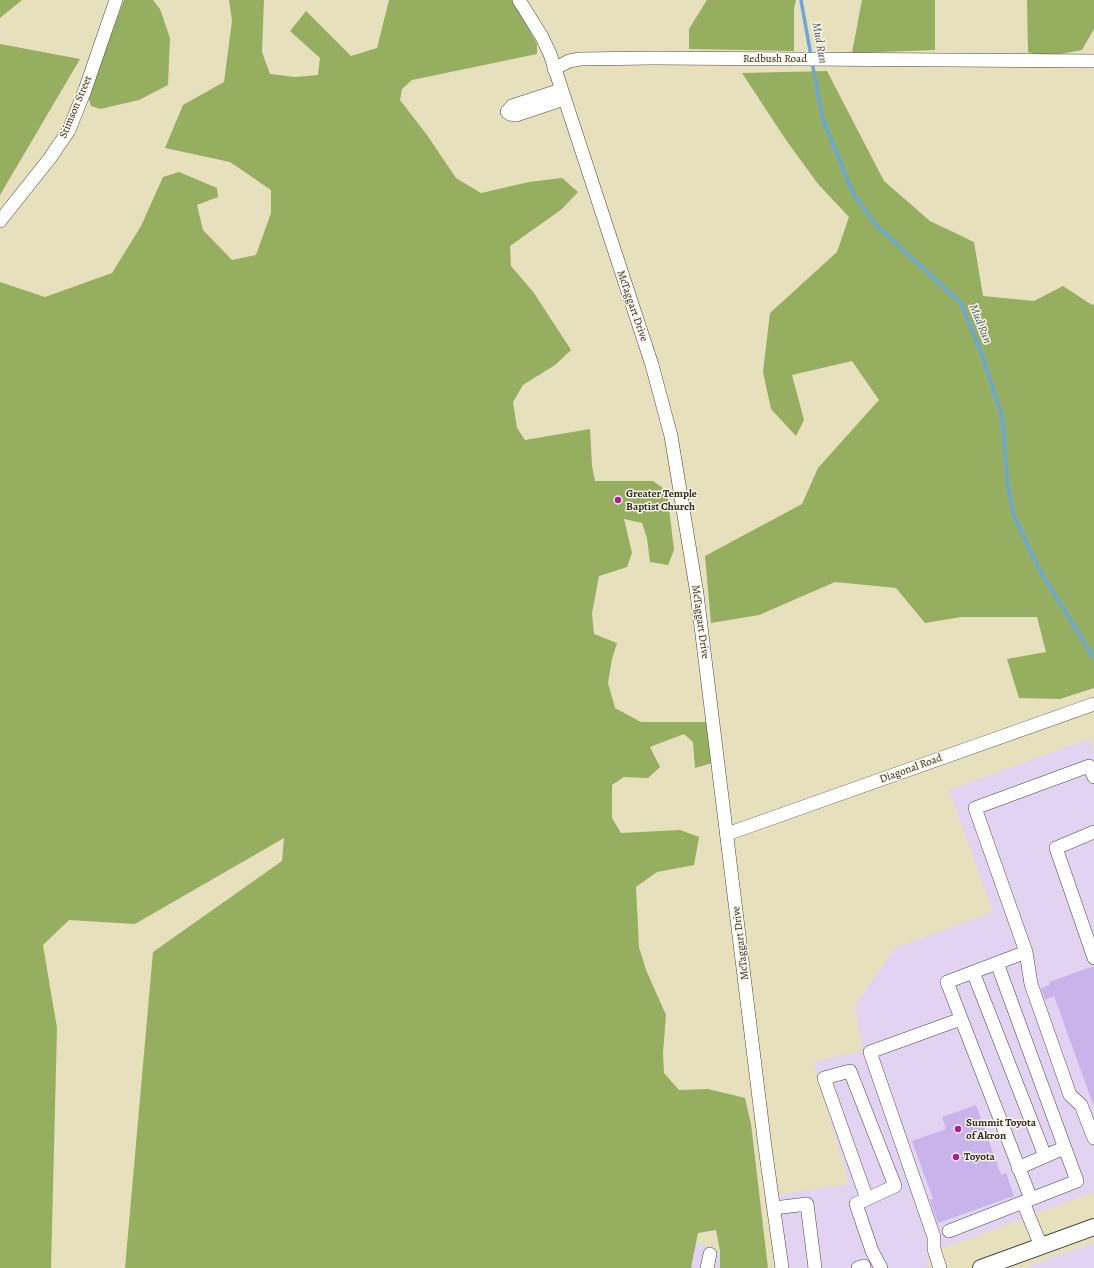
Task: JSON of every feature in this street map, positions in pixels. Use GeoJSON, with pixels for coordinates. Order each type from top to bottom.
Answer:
{"type":"FeatureCollection","features":[{"type":"Feature","properties":{"kind":"main road"},"geometry":{"type":"LineString","coordinates":[[981,1268],[1094,1227]]}},
{"type":"Feature","properties":{"kind":"street","name":"Stimson Street"},"geometry":{"type":"LineString","coordinates":[[0,221],[50,158],[68,130],[85,90],[116,0]]}},
{"type":"Feature","properties":{"kind":"street","name":"McTaggart Drive"},"geometry":{"type":"LineString","coordinates":[[519,0],[542,37],[554,68],[652,365],[667,415],[697,594],[782,1268]]}},
{"type":"Feature","properties":{"kind":"street","name":"Redbush Road"},"geometry":{"type":"LineString","coordinates":[[554,68],[580,59],[803,58],[1094,61]]}},
{"type":"Feature","properties":{"kind":"street","name":"Diagonal Road"},"geometry":{"type":"LineString","coordinates":[[727,834],[1094,704]]}},
{"type":"Feature","properties":{"kind":"street"},"geometry":{"type":"LineString","coordinates":[[1094,777],[1090,766],[975,808],[1026,952],[1031,984],[1070,1095],[1081,1105],[1094,1138]]}},
{"type":"Feature","properties":{"kind":"street"},"geometry":{"type":"LineString","coordinates":[[1094,832],[1056,848],[1094,958]]}},
{"type":"Feature","properties":{"kind":"street"},"geometry":{"type":"LineString","coordinates":[[1026,952],[947,982],[1018,1168],[1041,1246]]}},
{"type":"Feature","properties":{"kind":"street"},"geometry":{"type":"LineString","coordinates":[[949,1231],[1077,1181],[997,963]]}},
{"type":"Feature","properties":{"kind":"street"},"geometry":{"type":"LineString","coordinates":[[973,972],[1045,1156]]}},
{"type":"Feature","properties":{"kind":"street"},"geometry":{"type":"LineString","coordinates":[[940,1268],[934,1249],[934,1237],[870,1052],[961,1019]]}},
{"type":"Feature","properties":{"kind":"street"},"geometry":{"type":"LineString","coordinates":[[866,1199],[824,1078],[850,1071],[895,1186],[856,1204],[872,1251],[881,1268]]}},
{"type":"Feature","properties":{"kind":"street"},"geometry":{"type":"LineString","coordinates":[[1018,1168],[1064,1148]]}},
{"type":"Feature","properties":{"kind":"street"},"geometry":{"type":"LineString","coordinates":[[774,1208],[806,1204],[815,1268]]}},
{"type":"Feature","properties":{"kind":"street"},"geometry":{"type":"LineString","coordinates":[[707,1268],[710,1254]]}},
{"type":"Feature","properties":{"kind":"shaded area"},"geometry":{"type":"Polygon","coordinates":[[[1089,739],[1094,753],[1094,1192],[928,1254],[929,1267],[925,1268],[788,1268],[777,1195],[849,1184],[814,1062],[863,1051],[855,1005],[895,948],[993,912],[949,790],[1089,739]]]}},
{"type":"Feature","properties":{"kind":"shaded area"},"geometry":{"type":"Polygon","coordinates":[[[696,1243],[764,1268],[691,1268],[696,1243]]]}},
{"type":"Feature","properties":{"kind":"shaded area"},"geometry":{"type":"Polygon","coordinates":[[[1094,1243],[1094,1268],[1023,1268],[1094,1243]]]}},
{"type":"Feature","properties":{"kind":"green space"},"geometry":{"type":"Polygon","coordinates":[[[0,0],[22,0],[0,18],[0,0]]]}},
{"type":"Feature","properties":{"kind":"green space"},"geometry":{"type":"Polygon","coordinates":[[[124,0],[153,0],[160,9],[170,38],[168,85],[139,100],[100,109],[91,106],[88,97],[124,0]]]}},
{"type":"Feature","properties":{"kind":"green space"},"geometry":{"type":"Polygon","coordinates":[[[229,0],[264,0],[262,52],[270,74],[295,77],[318,75],[320,58],[290,31],[306,11],[351,56],[377,48],[389,0],[513,0],[537,44],[537,54],[412,80],[402,89],[400,100],[427,135],[456,178],[481,193],[529,182],[562,178],[578,192],[562,209],[510,246],[511,266],[534,293],[571,350],[555,365],[523,385],[513,402],[517,428],[525,440],[590,429],[592,466],[595,481],[653,481],[667,491],[674,550],[668,565],[650,562],[647,538],[642,523],[624,519],[632,553],[627,567],[599,576],[592,613],[594,634],[617,643],[612,659],[608,683],[615,708],[641,722],[708,722],[712,763],[695,768],[693,742],[684,734],[650,747],[660,767],[648,778],[624,777],[612,785],[612,818],[621,833],[680,830],[699,837],[694,865],[657,872],[636,887],[639,947],[646,970],[666,1015],[663,1053],[664,1073],[679,1090],[708,1089],[745,1098],[751,1124],[768,1268],[720,1268],[720,1251],[716,1230],[698,1233],[691,1268],[125,1268],[153,952],[282,861],[284,838],[135,924],[69,920],[43,945],[57,1028],[51,1268],[0,1268],[0,282],[45,297],[112,273],[141,226],[163,177],[179,172],[217,188],[218,197],[197,205],[203,230],[232,260],[256,255],[271,213],[271,190],[230,162],[165,148],[183,105],[224,82],[232,21],[229,0]]]}},
{"type":"Feature","properties":{"kind":"green space"},"geometry":{"type":"Polygon","coordinates":[[[707,0],[796,0],[794,9],[794,51],[689,49],[689,29],[707,0]]]}},
{"type":"Feature","properties":{"kind":"green space"},"geometry":{"type":"Polygon","coordinates":[[[862,0],[935,0],[935,50],[852,53],[862,0]]]}},
{"type":"Feature","properties":{"kind":"green space"},"geometry":{"type":"Polygon","coordinates":[[[1027,0],[1094,0],[1094,29],[1082,50],[1043,57],[1028,52],[1027,0]]]}},
{"type":"Feature","properties":{"kind":"green space"},"geometry":{"type":"Polygon","coordinates":[[[0,44],[80,59],[0,195],[0,44]]]}},
{"type":"Feature","properties":{"kind":"green space"},"geometry":{"type":"Polygon","coordinates":[[[827,71],[884,181],[930,221],[974,242],[983,296],[1034,301],[1063,286],[1092,305],[1094,304],[1094,688],[1060,699],[1019,698],[1007,659],[1046,652],[1037,617],[961,617],[925,623],[896,588],[835,582],[759,615],[711,623],[705,556],[802,504],[818,468],[879,400],[852,361],[792,375],[804,420],[796,436],[771,409],[763,372],[770,313],[837,252],[849,217],[818,184],[786,140],[742,73],[827,71]]]}},
{"type":"Feature","properties":{"kind":"building"},"geometry":{"type":"Polygon","coordinates":[[[1094,966],[1093,1104],[1054,996],[1045,1000],[1041,988],[1050,985],[1049,982],[1094,966]]]}},
{"type":"Feature","properties":{"kind":"building","name":"Toyota"},"geometry":{"type":"Polygon","coordinates":[[[976,1105],[1001,1175],[1006,1173],[1014,1196],[938,1223],[930,1200],[933,1199],[912,1141],[946,1129],[942,1117],[976,1105]]]}},
{"type":"Feature","properties":{"kind":"waterway","name":"Mud Run"},"geometry":{"type":"LineString","coordinates":[[801,0],[811,56]]}},
{"type":"Feature","properties":{"kind":"waterway","name":"Mud Run"},"geometry":{"type":"LineString","coordinates":[[812,62],[823,120],[854,195],[876,225],[961,303],[981,352],[1002,417],[1008,487],[1014,516],[1039,569],[1094,658]]}},
{"type":"Feature","properties":{"kind":"place","name":"Greater Temple Baptist Church"},"geometry":{"type":"Point","coordinates":[618,500]}},
{"type":"Feature","properties":{"kind":"place","name":"Summit Toyota of Akron"},"geometry":{"type":"Point","coordinates":[958,1129]}},
{"type":"Feature","properties":{"kind":"place","name":"Toyota"},"geometry":{"type":"Point","coordinates":[956,1157]}}]}
